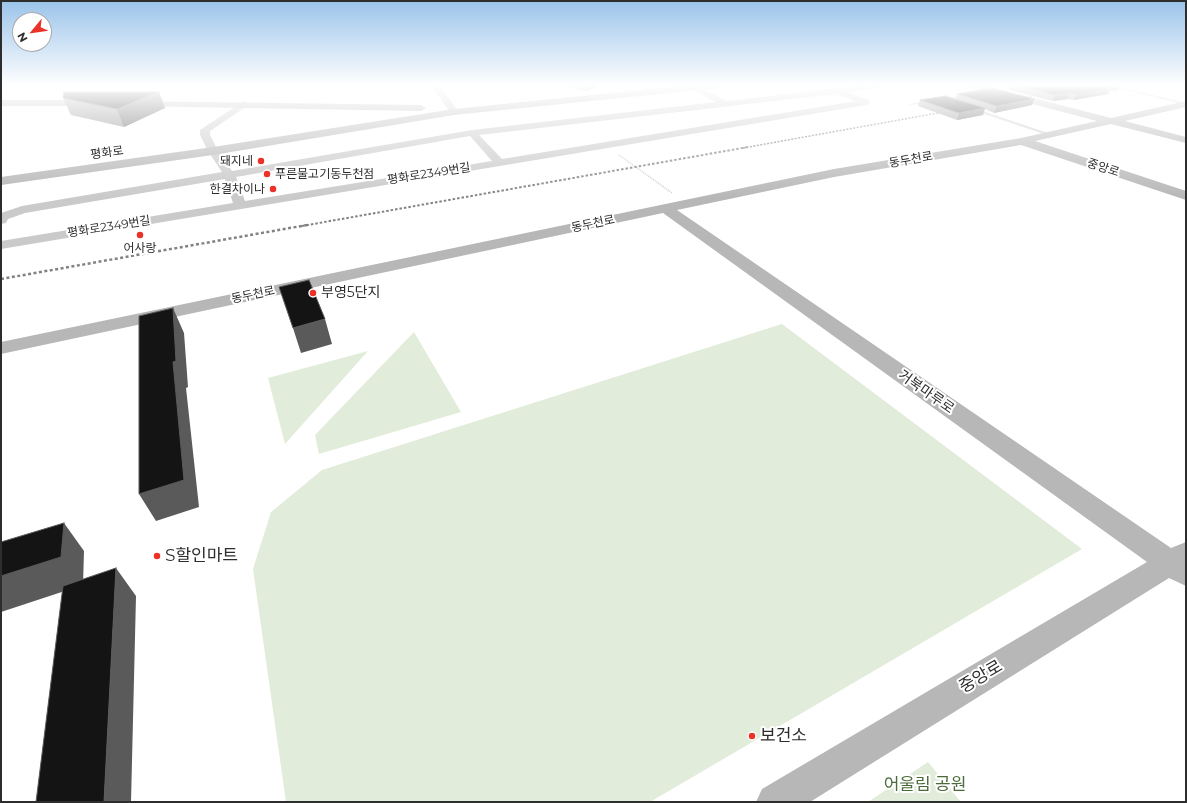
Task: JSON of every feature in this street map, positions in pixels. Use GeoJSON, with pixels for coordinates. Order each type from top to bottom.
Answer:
{"type":"FeatureCollection","features":[{"type":"Feature","properties":{"kind":"street"},"geometry":{"type":"LineString","coordinates":[[216,122],[205,130],[205,135],[213,151],[229,174],[240,205]]}},
{"type":"Feature","properties":{"kind":"street","name":"평화로"},"geometry":{"type":"LineString","coordinates":[[1,181],[213,151],[389,122]]}},
{"type":"Feature","properties":{"kind":"street"},"geometry":{"type":"LineString","coordinates":[[1,220],[2,216],[22,210],[229,174],[472,133],[565,122]]}},
{"type":"Feature","properties":{"kind":"street","name":"평화로2349번길"},"geometry":{"type":"LineString","coordinates":[[1,245],[499,162],[747,122]]}},
{"type":"Feature","properties":{"kind":"street","name":"동두천로"},"geometry":{"type":"LineString","coordinates":[[1,348],[834,173],[1020,140],[1104,122]]}},
{"type":"Feature","properties":{"kind":"street"},"geometry":{"type":"LineString","coordinates":[[1117,122],[1186,140]]}},
{"type":"Feature","properties":{"kind":"street"},"geometry":{"type":"LineString","coordinates":[[472,133],[499,162]]}},
{"type":"Feature","properties":{"kind":"street","name":"중앙로"},"geometry":{"type":"LineString","coordinates":[[1020,140],[1186,196]]}},
{"type":"Feature","properties":{"kind":"street","name":"거북마루로"},"geometry":{"type":"LineString","coordinates":[[666,209],[1180,563]]}},
{"type":"Feature","properties":{"kind":"street","name":"중앙로"},"geometry":{"type":"LineString","coordinates":[[775,802],[1180,563]]}},
{"type":"Feature","properties":{"kind":"lane"},"geometry":{"type":"LineString","coordinates":[[1015,122],[1049,134]]}},
{"type":"Feature","properties":{"kind":"path"},"geometry":{"type":"LineString","coordinates":[[606,145],[646,176],[690,204]]}},
{"type":"Feature","properties":{"kind":"green space"},"geometry":{"type":"Polygon","coordinates":[[[782,324],[1082,549],[650,802],[286,802],[253,569],[271,512],[322,470],[782,324]]]}},
{"type":"Feature","properties":{"kind":"green space"},"geometry":{"type":"Polygon","coordinates":[[[414,332],[461,412],[319,454],[315,435],[414,332]]]}},
{"type":"Feature","properties":{"kind":"green space"},"geometry":{"type":"Polygon","coordinates":[[[368,351],[285,444],[268,378],[368,351]]]}},
{"type":"Feature","properties":{"kind":"green space","name":"어울림 공원"},"geometry":{"type":"Polygon","coordinates":[[[928,762],[961,802],[868,802],[928,762]]]}},
{"type":"Feature","properties":{"kind":"building"},"geometry":{"type":"Polygon","coordinates":[[[309,280],[325,319],[293,328],[279,287],[309,280]]]}},
{"type":"Feature","properties":{"kind":"building"},"geometry":{"type":"Polygon","coordinates":[[[173,308],[176,361],[173,362],[184,480],[139,494],[139,316],[173,308]]]}},
{"type":"Feature","properties":{"kind":"building"},"geometry":{"type":"Polygon","coordinates":[[[64,523],[61,557],[1,576],[1,542],[64,523]]]}},
{"type":"Feature","properties":{"kind":"building"},"geometry":{"type":"Polygon","coordinates":[[[116,568],[104,802],[36,802],[63,586],[116,568]]]}},
{"type":"Feature","properties":{"kind":"railway"},"geometry":{"type":"LineString","coordinates":[[743,148],[885,122]]}},
{"type":"Feature","properties":{"kind":"railway"},"geometry":{"type":"LineString","coordinates":[[302,226],[748,147]]}},
{"type":"Feature","properties":{"kind":"railway"},"geometry":{"type":"LineString","coordinates":[[1,279],[307,225]]}},
{"type":"Feature","properties":{"kind":"place","name":"돼지네"},"geometry":{"type":"Point","coordinates":[261,161]}},
{"type":"Feature","properties":{"kind":"place","name":"푸른물고기동두천점"},"geometry":{"type":"Point","coordinates":[267,174]}},
{"type":"Feature","properties":{"kind":"place","name":"한결차이나"},"geometry":{"type":"Point","coordinates":[273,189]}},
{"type":"Feature","properties":{"kind":"place","name":"어사랑"},"geometry":{"type":"Point","coordinates":[140,235]}},
{"type":"Feature","properties":{"kind":"place","name":"부영5단지"},"geometry":{"type":"Point","coordinates":[313,293]}},
{"type":"Feature","properties":{"kind":"place","name":"S할인마트"},"geometry":{"type":"Point","coordinates":[157,556]}},
{"type":"Feature","properties":{"kind":"place","name":"보건소"},"geometry":{"type":"Point","coordinates":[752,736]}}]}
